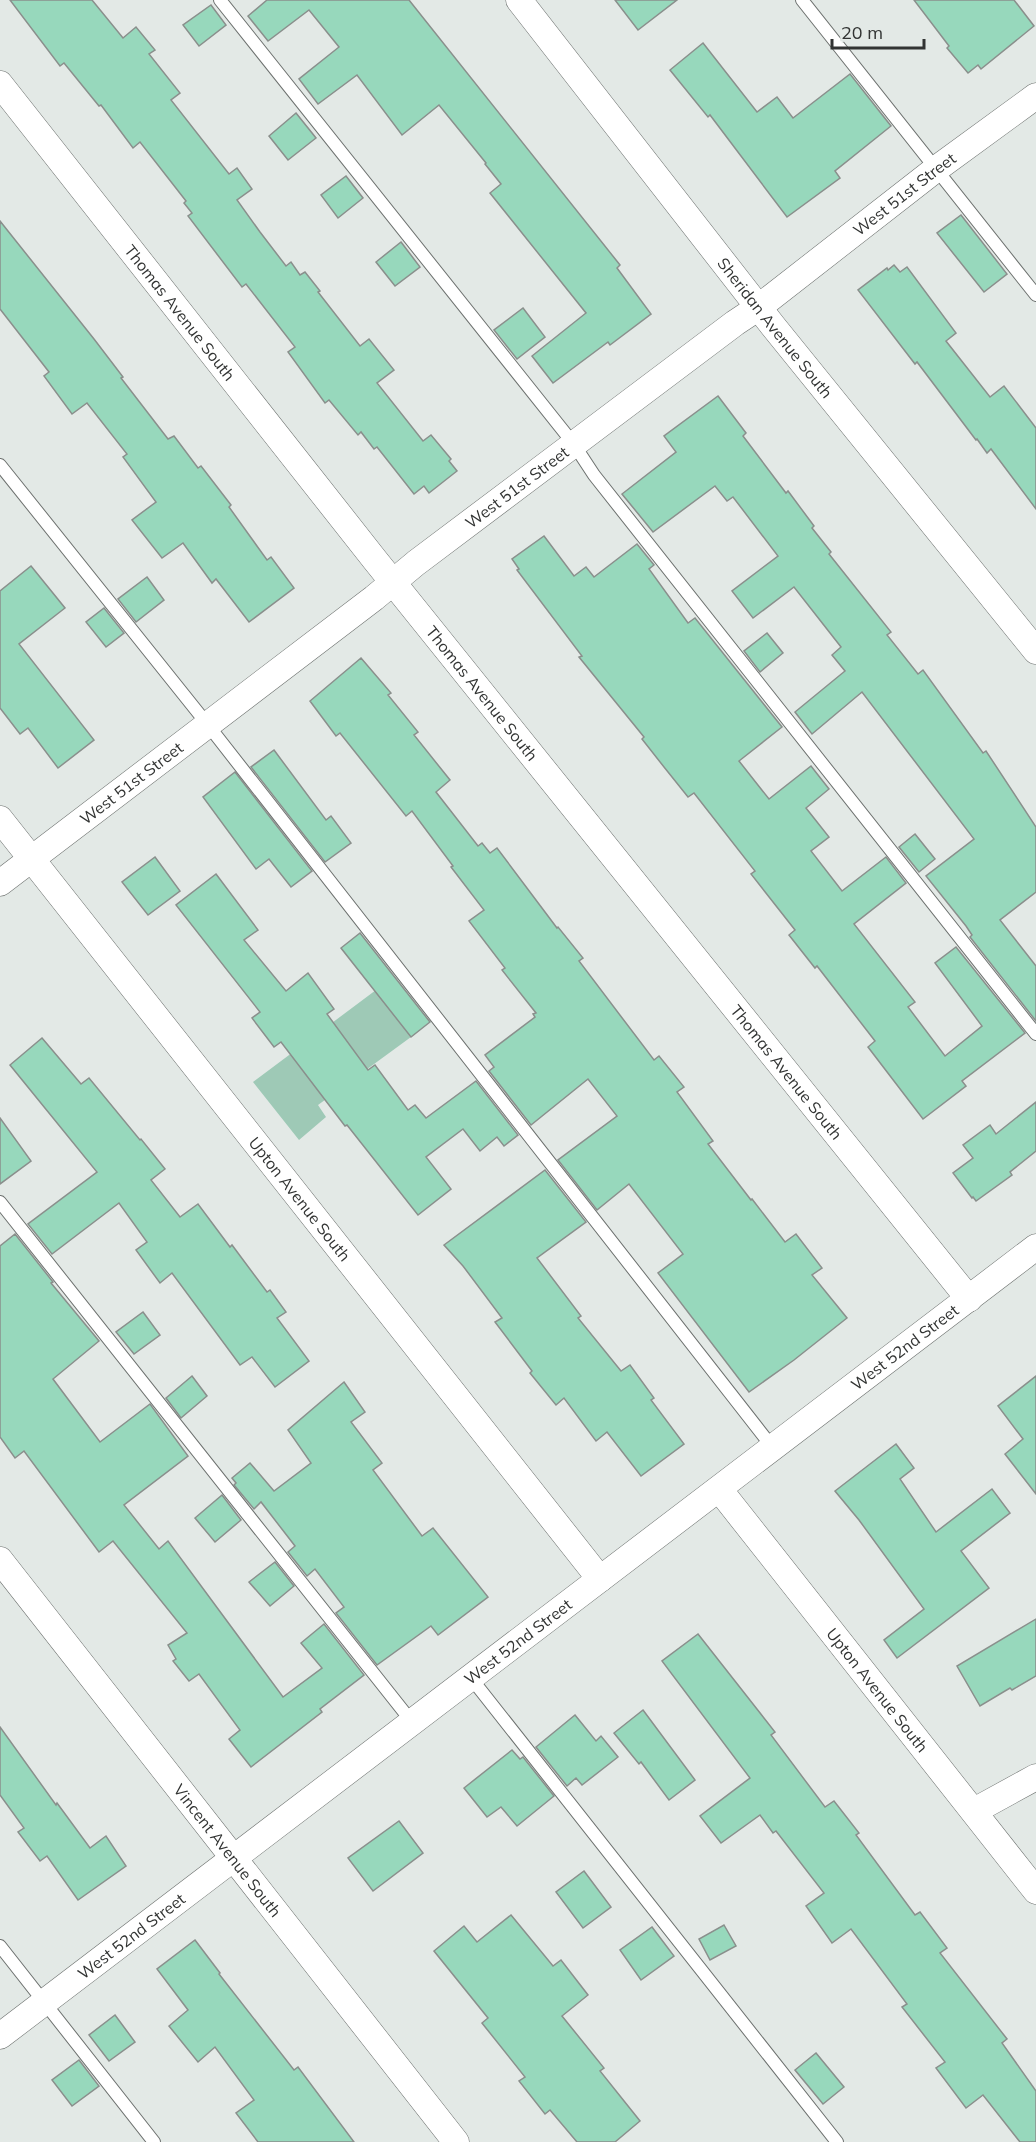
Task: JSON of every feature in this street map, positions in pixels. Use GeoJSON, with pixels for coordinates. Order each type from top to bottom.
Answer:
{"type":"FeatureCollection","features":[{"type":"Feature","properties":{"kind":"street","name":"Sheridan Avenue South"},"geometry":{"type":"LineString","coordinates":[[519,0],[759,307],[1036,651]]}},
{"type":"Feature","properties":{"kind":"street","name":"Thomas Avenue South"},"geometry":{"type":"LineString","coordinates":[[0,84],[392,582],[969,1299]]}},
{"type":"Feature","properties":{"kind":"street","name":"West 51st Street"},"geometry":{"type":"LineString","coordinates":[[0,884],[573,443],[759,307],[936,169],[1036,96]]}},
{"type":"Feature","properties":{"kind":"street","name":"Upton Avenue South"},"geometry":{"type":"LineString","coordinates":[[0,819],[600,1579]]}},
{"type":"Feature","properties":{"kind":"street","name":"West 52nd Street"},"geometry":{"type":"LineString","coordinates":[[0,2036],[1036,1247]]}},
{"type":"Feature","properties":{"kind":"street","name":"Upton Avenue South"},"geometry":{"type":"LineString","coordinates":[[719,1489],[1036,1891]]}},
{"type":"Feature","properties":{"kind":"street","name":"Vincent Avenue South"},"geometry":{"type":"LineString","coordinates":[[0,1560],[456,2142]]}},
{"type":"Feature","properties":{"kind":"street"},"geometry":{"type":"LineString","coordinates":[[974,1811],[1036,1777]]}},
{"type":"Feature","properties":{"kind":"lane"},"geometry":{"type":"LineString","coordinates":[[220,0],[573,443],[594,476],[1036,1034]]}},
{"type":"Feature","properties":{"kind":"lane"},"geometry":{"type":"LineString","coordinates":[[802,0],[1036,296]]}},
{"type":"Feature","properties":{"kind":"lane"},"geometry":{"type":"LineString","coordinates":[[0,465],[208,725],[773,1448]]}},
{"type":"Feature","properties":{"kind":"lane"},"geometry":{"type":"LineString","coordinates":[[0,1202],[412,1722]]}},
{"type":"Feature","properties":{"kind":"lane"},"geometry":{"type":"LineString","coordinates":[[471,1678],[837,2142]]}},
{"type":"Feature","properties":{"kind":"lane"},"geometry":{"type":"LineString","coordinates":[[0,1946],[154,2142]]}},
{"type":"Feature","properties":{"kind":"green space"},"geometry":{"type":"Polygon","coordinates":[[[376,990],[411,1037],[318,1105],[326,1117],[299,1140],[253,1082],[376,990]]]}},
{"type":"Feature","properties":{"kind":"building"},"geometry":{"type":"Polygon","coordinates":[[[10,0],[92,0],[123,38],[136,27],[155,50],[149,54],[180,93],[171,100],[229,174],[237,168],[252,189],[237,200],[260,232],[286,266],[291,262],[300,275],[305,272],[360,346],[369,339],[394,370],[377,383],[423,441],[431,435],[451,459],[449,461],[457,471],[429,493],[424,486],[414,494],[377,447],[374,449],[361,432],[358,435],[329,400],[325,403],[288,352],[295,347],[246,284],[242,287],[188,216],[192,213],[184,203],[186,201],[140,142],[133,148],[101,105],[99,106],[64,63],[60,66],[10,0]]]}},
{"type":"Feature","properties":{"kind":"building"},"geometry":{"type":"Polygon","coordinates":[[[267,0],[409,0],[620,265],[617,268],[651,314],[610,345],[608,342],[553,383],[532,356],[586,313],[490,193],[501,184],[486,163],[439,105],[402,135],[357,75],[318,104],[299,79],[339,47],[309,10],[268,41],[248,16],[267,0]]]}},
{"type":"Feature","properties":{"kind":"building"},"geometry":{"type":"Polygon","coordinates":[[[615,0],[677,0],[638,30],[615,0]]]}},
{"type":"Feature","properties":{"kind":"building"},"geometry":{"type":"Polygon","coordinates":[[[914,0],[1014,0],[1034,26],[981,69],[978,65],[968,73],[947,48],[949,46],[914,0]]]}},
{"type":"Feature","properties":{"kind":"building"},"geometry":{"type":"Polygon","coordinates":[[[211,5],[226,25],[199,46],[183,25],[211,5]]]}},
{"type":"Feature","properties":{"kind":"building"},"geometry":{"type":"Polygon","coordinates":[[[703,43],[757,112],[777,97],[793,118],[850,74],[891,126],[835,171],[840,178],[787,217],[710,115],[708,117],[670,70],[703,43]]]}},
{"type":"Feature","properties":{"kind":"building"},"geometry":{"type":"Polygon","coordinates":[[[296,113],[316,138],[288,160],[269,136],[296,113]]]}},
{"type":"Feature","properties":{"kind":"building"},"geometry":{"type":"Polygon","coordinates":[[[346,176],[363,198],[338,218],[321,195],[346,176]]]}},
{"type":"Feature","properties":{"kind":"building"},"geometry":{"type":"Polygon","coordinates":[[[961,215],[1007,274],[984,292],[937,233],[961,215]]]}},
{"type":"Feature","properties":{"kind":"building"},"geometry":{"type":"Polygon","coordinates":[[[0,221],[94,339],[168,439],[174,436],[198,468],[201,466],[231,505],[229,507],[267,560],[271,557],[294,588],[249,622],[216,579],[212,583],[183,543],[162,558],[132,520],[156,502],[123,457],[127,454],[87,403],[72,414],[44,376],[49,372],[0,309],[0,221]]]}},
{"type":"Feature","properties":{"kind":"building"},"geometry":{"type":"Polygon","coordinates":[[[401,242],[420,267],[395,286],[376,262],[401,242]]]}},
{"type":"Feature","properties":{"kind":"building"},"geometry":{"type":"Polygon","coordinates":[[[894,265],[900,272],[907,267],[956,333],[946,341],[990,397],[1004,386],[1036,428],[1036,509],[991,449],[987,453],[976,440],[917,362],[915,364],[858,290],[894,265]]]}},
{"type":"Feature","properties":{"kind":"building"},"geometry":{"type":"Polygon","coordinates":[[[523,308],[545,337],[517,359],[494,330],[523,308]]]}},
{"type":"Feature","properties":{"kind":"building"},"geometry":{"type":"Polygon","coordinates":[[[718,396],[746,433],[743,436],[814,526],[812,528],[831,552],[829,554],[891,632],[887,635],[918,674],[923,670],[983,753],[986,751],[1036,827],[1036,892],[1000,920],[1036,966],[1036,1021],[970,937],[972,935],[966,926],[926,876],[974,839],[862,692],[812,734],[795,712],[845,671],[832,655],[841,647],[794,587],[753,618],[732,591],[778,556],[733,497],[727,501],[715,486],[653,532],[622,494],[676,452],[664,436],[718,396]]]}},
{"type":"Feature","properties":{"kind":"building"},"geometry":{"type":"Polygon","coordinates":[[[544,536],[574,576],[586,567],[594,577],[637,544],[654,565],[649,569],[688,623],[695,618],[782,727],[739,761],[769,799],[811,766],[829,789],[806,808],[829,837],[811,851],[842,891],[886,857],[906,883],[854,924],[915,1002],[908,1007],[945,1056],[982,1026],[935,963],[956,947],[1025,1033],[962,1081],[966,1086],[923,1119],[868,1047],[875,1041],[817,966],[815,968],[789,935],[795,930],[751,874],[755,871],[694,793],[688,797],[664,767],[642,739],[644,737],[579,657],[582,656],[517,570],[519,569],[512,559],[544,536]]]}},
{"type":"Feature","properties":{"kind":"building"},"geometry":{"type":"Polygon","coordinates":[[[31,566],[65,608],[19,644],[94,740],[58,768],[28,728],[20,734],[0,708],[0,591],[31,566]]]}},
{"type":"Feature","properties":{"kind":"building"},"geometry":{"type":"Polygon","coordinates":[[[147,577],[164,600],[136,622],[118,599],[147,577]]]}},
{"type":"Feature","properties":{"kind":"building"},"geometry":{"type":"Polygon","coordinates":[[[104,608],[124,633],[106,647],[86,622],[104,608]]]}},
{"type":"Feature","properties":{"kind":"building"},"geometry":{"type":"Polygon","coordinates":[[[767,633],[783,653],[760,672],[744,651],[767,633]]]}},
{"type":"Feature","properties":{"kind":"building"},"geometry":{"type":"Polygon","coordinates":[[[361,658],[391,693],[388,695],[418,732],[414,735],[450,780],[436,792],[478,846],[482,843],[490,853],[497,848],[557,928],[583,958],[579,961],[654,1060],[659,1056],[684,1087],[677,1092],[713,1141],[708,1144],[785,1242],[796,1234],[822,1268],[812,1275],[847,1318],[749,1392],[658,1273],[683,1254],[629,1184],[597,1210],[558,1160],[617,1116],[588,1079],[531,1125],[489,1071],[494,1067],[485,1055],[535,1017],[533,1014],[536,1013],[502,970],[505,968],[469,921],[484,910],[451,867],[453,866],[412,811],[406,816],[340,733],[336,736],[310,701],[361,658]]]}},
{"type":"Feature","properties":{"kind":"building"},"geometry":{"type":"Polygon","coordinates":[[[274,750],[326,820],[331,816],[351,843],[325,862],[251,767],[274,750]]]}},
{"type":"Feature","properties":{"kind":"building"},"geometry":{"type":"Polygon","coordinates":[[[235,772],[312,871],[291,887],[269,859],[256,869],[203,797],[235,772]]]}},
{"type":"Feature","properties":{"kind":"building"},"geometry":{"type":"Polygon","coordinates":[[[915,834],[935,859],[919,872],[899,847],[915,834]]]}},
{"type":"Feature","properties":{"kind":"building"},"geometry":{"type":"Polygon","coordinates":[[[155,857],[180,891],[148,915],[122,882],[155,857]]]}},
{"type":"Feature","properties":{"kind":"building"},"geometry":{"type":"Polygon","coordinates":[[[216,874],[258,930],[244,940],[286,991],[308,973],[334,1009],[327,1014],[368,1070],[375,1065],[408,1110],[415,1105],[426,1118],[476,1081],[518,1135],[504,1146],[497,1137],[480,1151],[463,1129],[426,1157],[451,1189],[418,1215],[347,1125],[345,1126],[281,1042],[274,1047],[252,1018],[260,1012],[176,905],[216,874]]]}},
{"type":"Feature","properties":{"kind":"building"},"geometry":{"type":"Polygon","coordinates":[[[360,933],[430,1022],[411,1037],[341,948],[360,933]]]}},
{"type":"Feature","properties":{"kind":"building"},"geometry":{"type":"Polygon","coordinates":[[[42,1038],[81,1084],[89,1078],[165,1169],[151,1180],[180,1217],[198,1204],[230,1247],[232,1245],[267,1292],[270,1290],[286,1312],[277,1318],[309,1361],[275,1387],[252,1357],[240,1365],[172,1273],[160,1283],[136,1250],[147,1242],[119,1203],[52,1254],[28,1224],[97,1172],[10,1065],[42,1038]]]}},
{"type":"Feature","properties":{"kind":"building"},"geometry":{"type":"Polygon","coordinates":[[[1036,1102],[1036,1151],[1010,1172],[1012,1175],[976,1201],[953,1173],[973,1158],[963,1145],[990,1125],[996,1134],[1036,1102]]]}},
{"type":"Feature","properties":{"kind":"building"},"geometry":{"type":"Polygon","coordinates":[[[0,1118],[31,1161],[0,1184],[0,1118]]]}},
{"type":"Feature","properties":{"kind":"building"},"geometry":{"type":"Polygon","coordinates":[[[545,1170],[586,1222],[537,1258],[581,1316],[578,1318],[621,1371],[630,1365],[654,1398],[651,1400],[684,1444],[641,1476],[607,1432],[596,1441],[564,1398],[556,1405],[530,1373],[532,1371],[495,1322],[502,1318],[463,1266],[444,1245],[545,1170]]]}},
{"type":"Feature","properties":{"kind":"building"},"geometry":{"type":"Polygon","coordinates":[[[15,1234],[53,1282],[51,1283],[99,1341],[53,1379],[100,1442],[150,1404],[188,1456],[124,1505],[159,1549],[168,1541],[283,1697],[322,1668],[301,1643],[324,1624],[364,1675],[320,1709],[322,1712],[251,1767],[229,1739],[240,1730],[199,1674],[189,1681],[173,1661],[176,1659],[168,1645],[187,1633],[113,1541],[99,1552],[24,1451],[15,1458],[0,1437],[0,1246],[15,1234]]]}},
{"type":"Feature","properties":{"kind":"building"},"geometry":{"type":"Polygon","coordinates":[[[143,1312],[160,1335],[134,1354],[116,1332],[143,1312]]]}},
{"type":"Feature","properties":{"kind":"building"},"geometry":{"type":"Polygon","coordinates":[[[192,1376],[207,1396],[181,1418],[166,1398],[192,1376]]]}},
{"type":"Feature","properties":{"kind":"building"},"geometry":{"type":"Polygon","coordinates":[[[1036,1376],[1036,1494],[1005,1454],[1023,1439],[998,1406],[1036,1376]]]}},
{"type":"Feature","properties":{"kind":"building"},"geometry":{"type":"Polygon","coordinates":[[[344,1382],[365,1412],[351,1422],[382,1463],[373,1470],[422,1536],[433,1528],[488,1597],[438,1635],[431,1626],[377,1665],[336,1613],[344,1607],[315,1569],[307,1576],[288,1552],[295,1546],[261,1502],[254,1509],[234,1485],[236,1483],[232,1478],[250,1463],[274,1491],[311,1463],[288,1430],[344,1382]]]}},
{"type":"Feature","properties":{"kind":"building"},"geometry":{"type":"Polygon","coordinates":[[[896,1444],[914,1468],[900,1479],[936,1532],[992,1489],[1010,1513],[961,1551],[989,1588],[897,1658],[884,1640],[924,1609],[835,1491],[896,1444]]]}},
{"type":"Feature","properties":{"kind":"building"},"geometry":{"type":"Polygon","coordinates":[[[222,1495],[241,1520],[215,1542],[195,1518],[222,1495]]]}},
{"type":"Feature","properties":{"kind":"building"},"geometry":{"type":"Polygon","coordinates":[[[275,1562],[294,1586],[270,1606],[249,1582],[275,1562]]]}},
{"type":"Feature","properties":{"kind":"building"},"geometry":{"type":"Polygon","coordinates":[[[1036,1619],[1036,1676],[980,1706],[957,1666],[1036,1619]]]}},
{"type":"Feature","properties":{"kind":"building"},"geometry":{"type":"Polygon","coordinates":[[[698,1634],[775,1732],[771,1735],[825,1807],[834,1801],[859,1833],[856,1835],[915,1915],[920,1912],[947,1948],[940,1953],[1007,2039],[1002,2043],[1036,2091],[1036,2142],[1020,2142],[983,2095],[966,2108],[936,2068],[945,2062],[902,2007],[907,2004],[851,1929],[832,1943],[806,1906],[824,1893],[776,1831],[773,1833],[760,1815],[721,1843],[700,1816],[750,1778],[662,1661],[698,1634]]]}},
{"type":"Feature","properties":{"kind":"building"},"geometry":{"type":"Polygon","coordinates":[[[643,1710],[695,1780],[669,1800],[641,1762],[639,1764],[614,1733],[643,1710]]]}},
{"type":"Feature","properties":{"kind":"building"},"geometry":{"type":"Polygon","coordinates":[[[575,1715],[596,1741],[601,1736],[618,1757],[582,1785],[576,1778],[567,1786],[536,1747],[575,1715]]]}},
{"type":"Feature","properties":{"kind":"building"},"geometry":{"type":"Polygon","coordinates":[[[0,1727],[90,1848],[106,1836],[126,1866],[78,1900],[47,1856],[40,1861],[18,1832],[24,1828],[0,1795],[0,1727]]]}},
{"type":"Feature","properties":{"kind":"building"},"geometry":{"type":"Polygon","coordinates":[[[512,1750],[520,1759],[523,1757],[554,1796],[517,1826],[501,1807],[487,1817],[464,1788],[512,1750]]]}},
{"type":"Feature","properties":{"kind":"building"},"geometry":{"type":"Polygon","coordinates":[[[399,1821],[423,1853],[373,1891],[348,1858],[399,1821]]]}},
{"type":"Feature","properties":{"kind":"building"},"geometry":{"type":"Polygon","coordinates":[[[584,1871],[611,1907],[583,1928],[556,1892],[584,1871]]]}},
{"type":"Feature","properties":{"kind":"building"},"geometry":{"type":"Polygon","coordinates":[[[511,1915],[553,1966],[561,1960],[588,1995],[562,2016],[604,2068],[600,2071],[640,2121],[615,2142],[577,2142],[550,2110],[545,2114],[519,2081],[525,2077],[482,2023],[488,2018],[434,1951],[464,1926],[477,1942],[511,1915]]]}},
{"type":"Feature","properties":{"kind":"building"},"geometry":{"type":"Polygon","coordinates":[[[724,1925],[736,1946],[710,1960],[699,1939],[724,1925]]]}},
{"type":"Feature","properties":{"kind":"building"},"geometry":{"type":"Polygon","coordinates":[[[652,1927],[674,1956],[641,1980],[620,1950],[652,1927]]]}},
{"type":"Feature","properties":{"kind":"building"},"geometry":{"type":"Polygon","coordinates":[[[195,1940],[294,2070],[298,2067],[354,2142],[258,2142],[236,2113],[254,2100],[215,2047],[198,2062],[169,2026],[188,2010],[157,1969],[195,1940]]]}},
{"type":"Feature","properties":{"kind":"building"},"geometry":{"type":"Polygon","coordinates":[[[115,2015],[135,2042],[109,2061],[89,2035],[115,2015]]]}},
{"type":"Feature","properties":{"kind":"building"},"geometry":{"type":"Polygon","coordinates":[[[816,2053],[844,2087],[823,2104],[795,2070],[816,2053]]]}},
{"type":"Feature","properties":{"kind":"building"},"geometry":{"type":"Polygon","coordinates":[[[79,2060],[99,2086],[72,2106],[52,2080],[79,2060]]]}}]}
